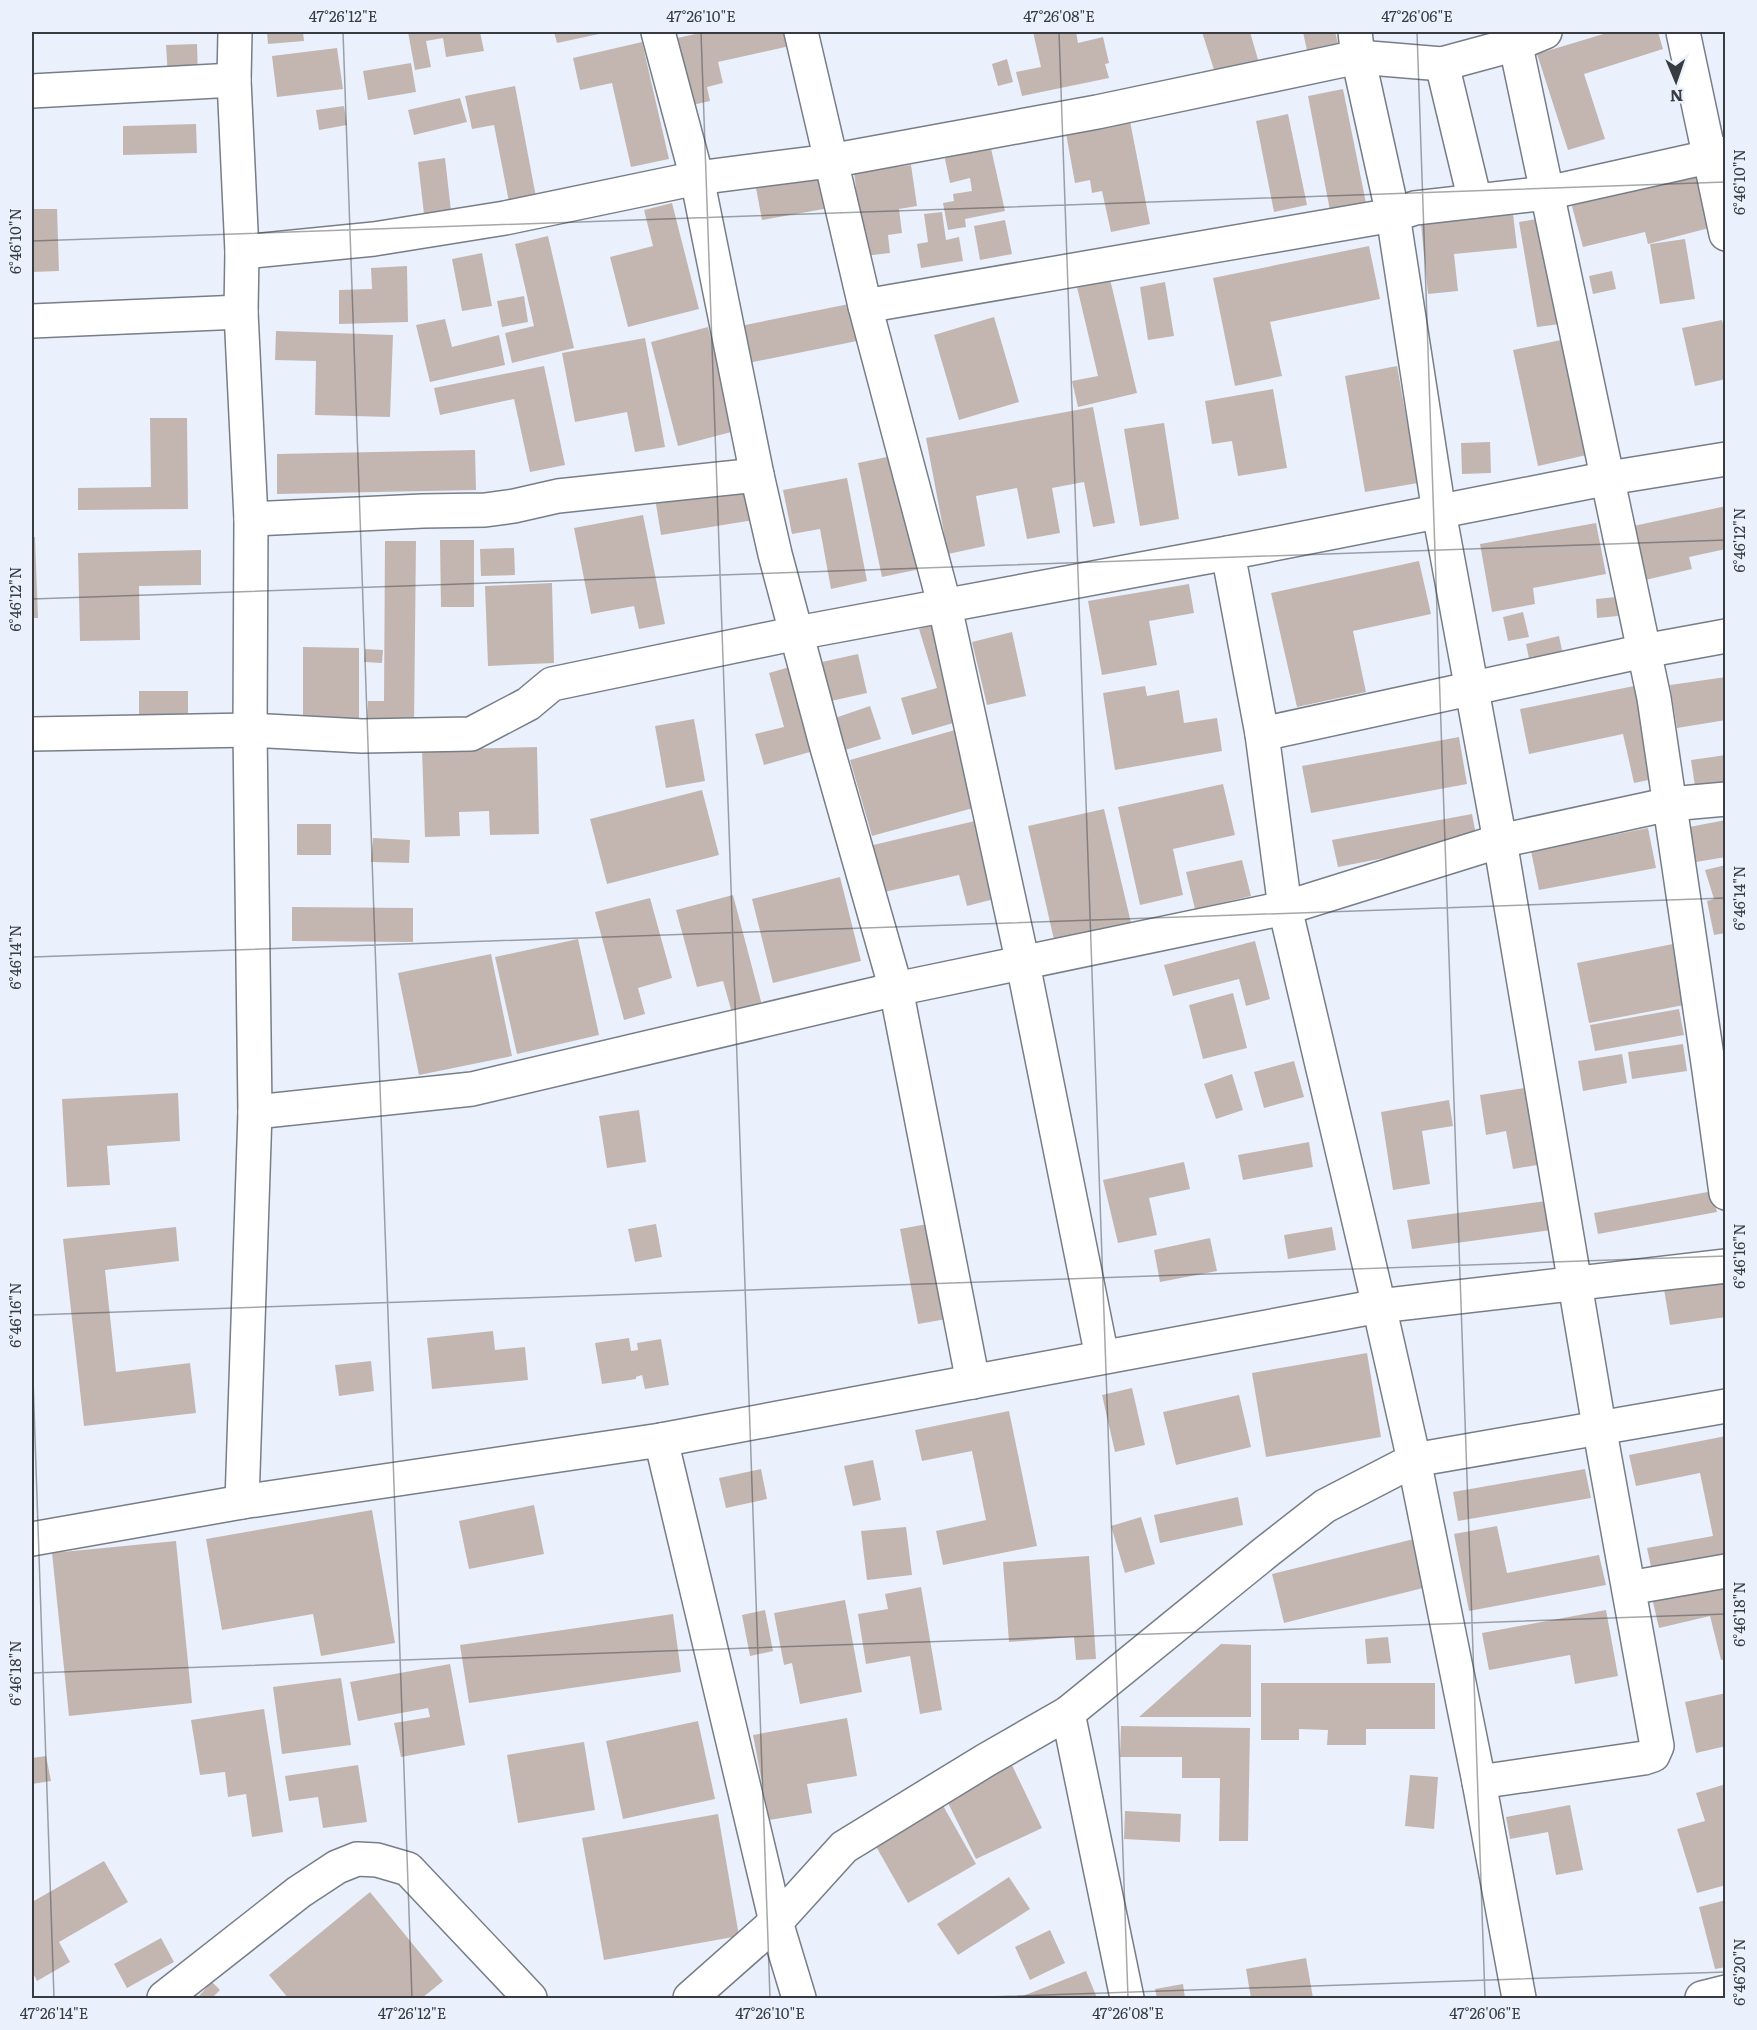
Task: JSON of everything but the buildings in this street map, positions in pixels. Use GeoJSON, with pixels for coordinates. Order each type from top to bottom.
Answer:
{"type":"FeatureCollection","features":[{"type":"Feature","properties":{"kind":"street"},"geometry":{"type":"LineString","coordinates":[[235,32],[234,80],[251,519],[250,730],[255,1112],[242,1502]]}},
{"type":"Feature","properties":{"kind":"street"},"geometry":{"type":"LineString","coordinates":[[658,32],[697,178],[775,554],[896,989],[973,1382]]}},
{"type":"Feature","properties":{"kind":"street"},"geometry":{"type":"LineString","coordinates":[[801,32],[865,306],[945,607],[1023,964],[1102,1357]]}},
{"type":"Feature","properties":{"kind":"street"},"geometry":{"type":"LineString","coordinates":[[1683,32],[1717,155],[1725,234]]}},
{"type":"Feature","properties":{"kind":"street"},"geometry":{"type":"LineString","coordinates":[[242,252],[374,238],[494,220],[697,178],[830,161],[1097,112],[1356,44],[1442,64],[1524,36],[1547,193],[1654,698],[1670,804],[1717,1069],[1725,1193]]}},
{"type":"Feature","properties":{"kind":"street"},"geometry":{"type":"LineString","coordinates":[[1356,44],[1393,214],[1439,512],[1500,841],[1599,1426],[1657,1746],[1653,1755],[1644,1758],[1479,1782]]}},
{"type":"Feature","properties":{"kind":"street"},"geometry":{"type":"LineString","coordinates":[[1442,64],[1475,201]]}},
{"type":"Feature","properties":{"kind":"street"},"geometry":{"type":"LineString","coordinates":[[32,91],[234,80]]}},
{"type":"Feature","properties":{"kind":"street"},"geometry":{"type":"LineString","coordinates":[[865,306],[1393,214],[1415,208],[1547,193],[1717,155]]}},
{"type":"Feature","properties":{"kind":"street"},"geometry":{"type":"LineString","coordinates":[[32,321],[242,312]]}},
{"type":"Feature","properties":{"kind":"street"},"geometry":{"type":"LineString","coordinates":[[32,734],[250,730],[362,736],[471,734],[528,704],[552,684],[797,633],[1228,553],[1609,478],[1725,459]]}},
{"type":"Feature","properties":{"kind":"street"},"geometry":{"type":"LineString","coordinates":[[251,519],[485,510],[558,496],[757,474]]}},
{"type":"Feature","properties":{"kind":"street"},"geometry":{"type":"LineString","coordinates":[[1228,553],[1262,734],[1285,908],[1414,1460],[1479,1782],[1519,1998]]}},
{"type":"Feature","properties":{"kind":"street"},"geometry":{"type":"LineString","coordinates":[[1262,734],[1644,651],[1725,636]]}},
{"type":"Feature","properties":{"kind":"street"},"geometry":{"type":"LineString","coordinates":[[255,1112],[472,1089],[896,989],[1285,908],[1500,841],[1670,804],[1725,799]]}},
{"type":"Feature","properties":{"kind":"street"},"geometry":{"type":"LineString","coordinates":[[32,1539],[242,1502],[662,1440],[1379,1306],[1725,1266]]}},
{"type":"Feature","properties":{"kind":"street"},"geometry":{"type":"LineString","coordinates":[[690,1998],[776,1922],[844,1847],[1068,1713],[1317,1512],[1353,1490],[1414,1460],[1599,1426],[1725,1406]]}},
{"type":"Feature","properties":{"kind":"street"},"geometry":{"type":"LineString","coordinates":[[662,1440],[776,1922],[799,1998]]}},
{"type":"Feature","properties":{"kind":"street"},"geometry":{"type":"LineString","coordinates":[[1629,1588],[1725,1571]]}},
{"type":"Feature","properties":{"kind":"street"},"geometry":{"type":"LineString","coordinates":[[1068,1713],[1127,1998]]}},
{"type":"Feature","properties":{"kind":"street"},"geometry":{"type":"LineString","coordinates":[[164,1998],[299,1892],[337,1867],[357,1859],[377,1860],[408,1869],[530,1998]]}},
{"type":"Feature","properties":{"kind":"street"},"geometry":{"type":"LineString","coordinates":[[1702,1998],[1725,1992]]}}]}
